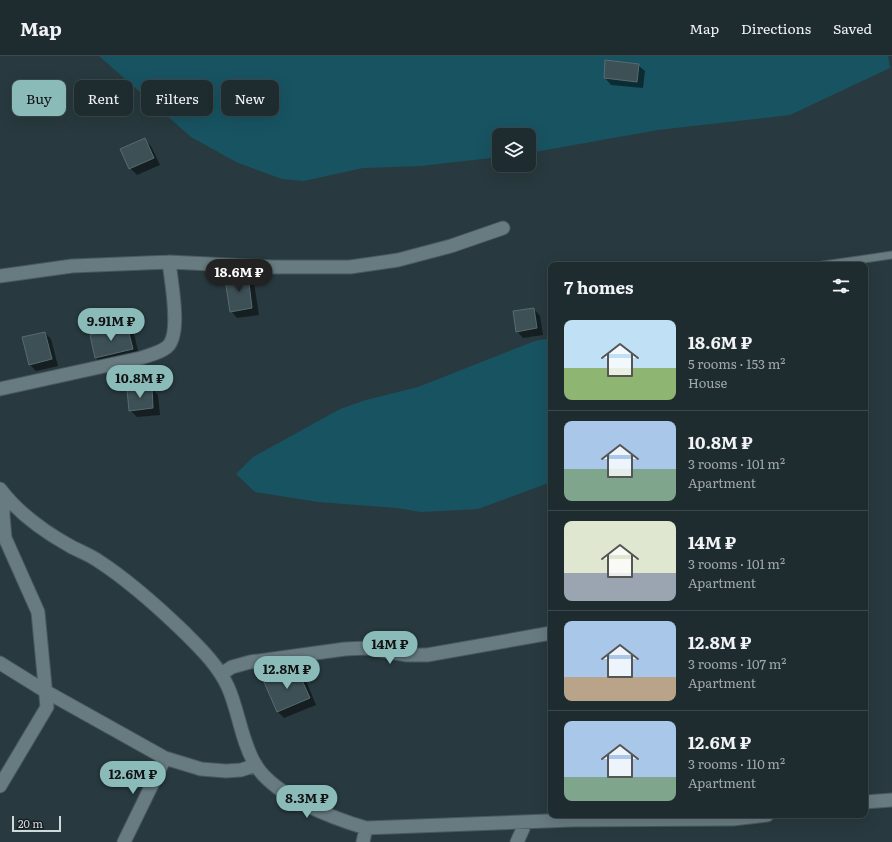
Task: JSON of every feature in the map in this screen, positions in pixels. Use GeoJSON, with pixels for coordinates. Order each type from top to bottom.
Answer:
{"type":"FeatureCollection","features":[{"type":"Feature","properties":{"kind":"street"},"geometry":{"type":"LineString","coordinates":[[0,276],[72,266],[169,262],[273,267],[350,267],[398,260],[451,246],[503,228]]}},
{"type":"Feature","properties":{"kind":"street"},"geometry":{"type":"LineString","coordinates":[[0,389],[141,358],[157,353],[168,347],[174,336],[175,324],[169,262]]}},
{"type":"Feature","properties":{"kind":"street"},"geometry":{"type":"LineString","coordinates":[[0,786],[47,707],[38,612],[5,538],[2,515],[2,492]]}},
{"type":"Feature","properties":{"kind":"street"},"geometry":{"type":"LineString","coordinates":[[2,492],[20,513],[41,528],[96,559],[118,574],[148,598],[205,654],[221,674],[228,688],[248,748],[256,765],[268,779],[286,793],[308,806],[344,821],[366,828],[572,820],[742,818]]}},
{"type":"Feature","properties":{"kind":"street"},"geometry":{"type":"LineString","coordinates":[[221,674],[232,667],[250,662],[345,649],[367,648],[407,655],[427,655],[548,634]]}},
{"type":"Feature","properties":{"kind":"street"},"geometry":{"type":"LineString","coordinates":[[0,663],[45,691],[164,758],[201,769],[226,771],[241,770],[256,765]]}},
{"type":"Feature","properties":{"kind":"street"},"geometry":{"type":"LineString","coordinates":[[124,842],[164,758]]}},
{"type":"Feature","properties":{"kind":"street"},"geometry":{"type":"LineString","coordinates":[[868,802],[892,800]]}},
{"type":"Feature","properties":{"kind":"street"},"geometry":{"type":"LineString","coordinates":[[517,842],[526,822]]}},
{"type":"Feature","properties":{"kind":"street"},"geometry":{"type":"LineString","coordinates":[[363,842],[366,828]]}},
{"type":"Feature","properties":{"kind":"lane"},"geometry":{"type":"LineString","coordinates":[[844,262],[892,255]]}},
{"type":"Feature","properties":{"kind":"shaded area"},"geometry":{"type":"Polygon","coordinates":[[[99,56],[888,56],[890,68],[790,115],[658,130],[536,152],[536,128],[492,128],[492,158],[421,166],[363,168],[304,181],[282,179],[236,162],[191,137],[167,116],[213,116],[213,80],[141,80],[141,93],[133,86],[133,80],[126,80],[99,56]]]}},
{"type":"Feature","properties":{"kind":"shaded area"},"geometry":{"type":"Polygon","coordinates":[[[548,339],[548,483],[478,509],[421,512],[397,508],[318,502],[255,492],[236,474],[253,457],[340,409],[366,400],[418,387],[535,341],[548,339]]]}},
{"type":"Feature","properties":{"kind":"building"},"geometry":{"type":"Polygon","coordinates":[[[605,60],[639,64],[637,82],[604,78],[605,60]]]}},
{"type":"Feature","properties":{"kind":"building"},"geometry":{"type":"Polygon","coordinates":[[[145,138],[154,158],[129,169],[120,149],[145,138]]]}},
{"type":"Feature","properties":{"kind":"building"},"geometry":{"type":"Polygon","coordinates":[[[248,275],[252,308],[230,312],[225,279],[248,275]]]}},
{"type":"Feature","properties":{"kind":"building"},"geometry":{"type":"Polygon","coordinates":[[[534,308],[537,328],[516,332],[513,311],[534,308]]]}},
{"type":"Feature","properties":{"kind":"building"},"geometry":{"type":"Polygon","coordinates":[[[127,326],[133,349],[95,358],[90,335],[127,326]]]}},
{"type":"Feature","properties":{"kind":"building"},"geometry":{"type":"Polygon","coordinates":[[[45,332],[52,359],[29,365],[22,337],[45,332]]]}},
{"type":"Feature","properties":{"kind":"building"},"geometry":{"type":"Polygon","coordinates":[[[152,387],[153,408],[129,411],[127,389],[152,387]]]}},
{"type":"Feature","properties":{"kind":"building"},"geometry":{"type":"Polygon","coordinates":[[[297,669],[310,698],[277,712],[264,682],[297,669]]]}}]}
